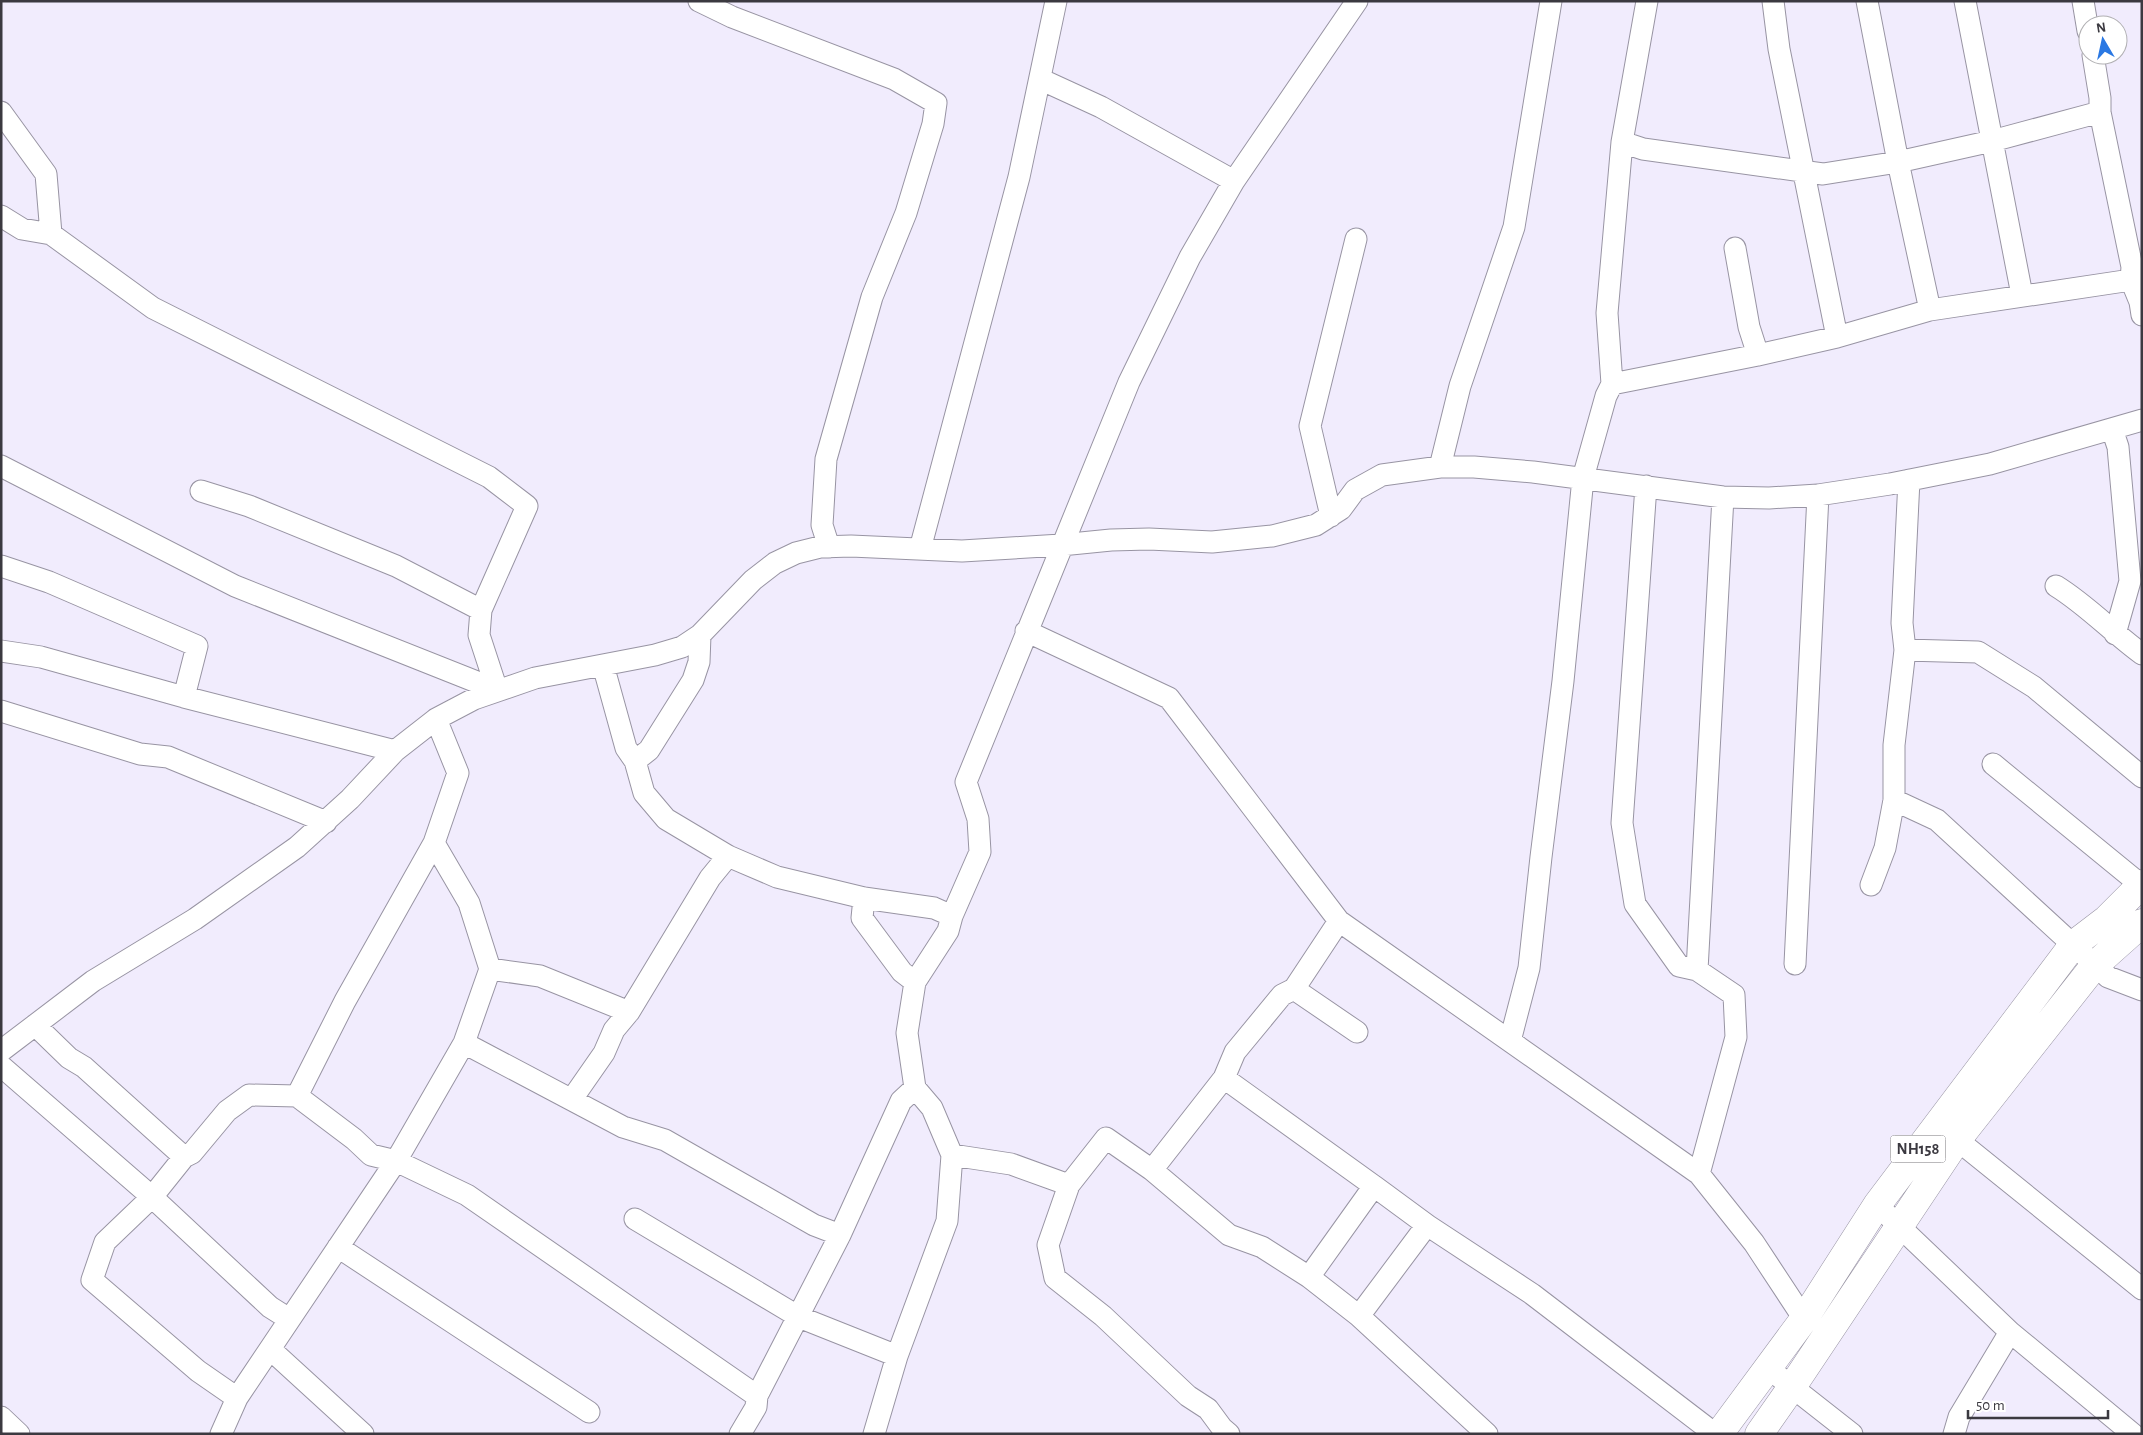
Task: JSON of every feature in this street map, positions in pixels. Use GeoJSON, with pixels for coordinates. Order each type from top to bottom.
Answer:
{"type":"FeatureCollection","features":[{"type":"Feature","properties":{"kind":"highway","name":"NH158"},"geometry":{"type":"LineString","coordinates":[[1717,1434],[1804,1319],[1877,1205],[1947,1132],[2073,945],[2107,919],[2142,885]]}},
{"type":"Feature","properties":{"kind":"highway"},"geometry":{"type":"LineString","coordinates":[[1759,1434],[1899,1225],[1947,1132],[2095,965],[2142,924]]}},
{"type":"Feature","properties":{"kind":"street"},"geometry":{"type":"LineString","coordinates":[[699,1],[732,17],[894,79],[936,103],[933,124],[909,204],[872,297],[826,459],[822,525],[830,547]]}},
{"type":"Feature","properties":{"kind":"street"},"geometry":{"type":"LineString","coordinates":[[920,549],[1019,177],[1056,1]]}},
{"type":"Feature","properties":{"kind":"street"},"geometry":{"type":"LineString","coordinates":[[874,1434],[897,1356],[947,1221],[952,1155],[932,1108],[915,1088],[907,1033],[915,982],[948,932],[952,916],[980,852],[978,819],[966,782],[1129,382],[1190,257],[1234,181],[1357,1]]}},
{"type":"Feature","properties":{"kind":"street"},"geometry":{"type":"LineString","coordinates":[[1440,467],[1460,386],[1514,228],[1551,1]]}},
{"type":"Feature","properties":{"kind":"street"},"geometry":{"type":"LineString","coordinates":[[1510,1041],[1529,968],[1540,857],[1563,681],[1583,478],[1606,396],[1612,384],[1607,313],[1622,142],[1647,1]]}},
{"type":"Feature","properties":{"kind":"street"},"geometry":{"type":"LineString","coordinates":[[1774,1],[1779,49],[1837,337]]}},
{"type":"Feature","properties":{"kind":"street"},"geometry":{"type":"LineString","coordinates":[[1867,1],[1898,162],[1930,310]]}},
{"type":"Feature","properties":{"kind":"street"},"geometry":{"type":"LineString","coordinates":[[1965,1],[2022,295]]}},
{"type":"Feature","properties":{"kind":"street"},"geometry":{"type":"LineString","coordinates":[[2083,1],[2085,15]]}},
{"type":"Feature","properties":{"kind":"street"},"geometry":{"type":"LineString","coordinates":[[2094,65],[2100,98],[2100,112],[2132,267],[2131,280],[2140,302],[2142,315]]}},
{"type":"Feature","properties":{"kind":"street"},"geometry":{"type":"LineString","coordinates":[[1040,78],[1101,107],[1234,181]]}},
{"type":"Feature","properties":{"kind":"street"},"geometry":{"type":"LineString","coordinates":[[1,112],[46,174],[51,234]]}},
{"type":"Feature","properties":{"kind":"street"},"geometry":{"type":"LineString","coordinates":[[1622,142],[1643,150],[1824,174],[1898,162],[1992,141],[2100,112]]}},
{"type":"Feature","properties":{"kind":"street"},"geometry":{"type":"LineString","coordinates":[[1,216],[22,229],[51,234],[153,308],[489,478],[527,506],[481,610],[479,635],[496,690]]}},
{"type":"Feature","properties":{"kind":"street"},"geometry":{"type":"LineString","coordinates":[[1331,516],[1310,426],[1356,239]]}},
{"type":"Feature","properties":{"kind":"street"},"geometry":{"type":"LineString","coordinates":[[1735,248],[1749,327],[1758,355]]}},
{"type":"Feature","properties":{"kind":"street"},"geometry":{"type":"LineString","coordinates":[[1612,384],[1837,337],[1930,310],[2131,280]]}},
{"type":"Feature","properties":{"kind":"street"},"geometry":{"type":"LineString","coordinates":[[1,1051],[93,981],[195,918],[297,846],[326,822],[395,750],[436,719],[496,690],[535,678],[655,655],[682,647],[700,635],[753,580],[775,563],[796,554],[820,547],[962,551],[1061,546],[1111,540],[1149,539],[1212,542],[1272,536],[1316,524],[1331,516],[1341,509],[1355,490],[1375,478],[1402,471],[1440,467],[1474,467],[1583,478],[1723,497],[1769,498],[1818,495],[1990,464],[2142,420]]}},
{"type":"Feature","properties":{"kind":"street"},"geometry":{"type":"LineString","coordinates":[[2112,429],[2118,447],[2130,581],[2115,634]]}},
{"type":"Feature","properties":{"kind":"street"},"geometry":{"type":"LineString","coordinates":[[1,466],[235,586],[496,690]]}},
{"type":"Feature","properties":{"kind":"street"},"geometry":{"type":"LineString","coordinates":[[1871,885],[1885,848],[1894,800],[1894,745],[1905,650],[1902,623],[1909,480]]}},
{"type":"Feature","properties":{"kind":"street"},"geometry":{"type":"LineString","coordinates":[[1646,486],[1622,823],[1635,904],[1679,966],[1697,970],[1734,994],[1736,1037],[1699,1174]]}},
{"type":"Feature","properties":{"kind":"street"},"geometry":{"type":"LineString","coordinates":[[202,491],[250,506],[396,566],[481,610]]}},
{"type":"Feature","properties":{"kind":"street"},"geometry":{"type":"LineString","coordinates":[[1795,964],[1818,495]]}},
{"type":"Feature","properties":{"kind":"street"},"geometry":{"type":"LineString","coordinates":[[1697,970],[1723,497]]}},
{"type":"Feature","properties":{"kind":"street"},"geometry":{"type":"LineString","coordinates":[[1,566],[48,582],[197,646],[184,697]]}},
{"type":"Feature","properties":{"kind":"street"},"geometry":{"type":"LineString","coordinates":[[2056,586],[2142,654]]}},
{"type":"Feature","properties":{"kind":"street"},"geometry":{"type":"LineString","coordinates":[[1026,632],[1168,698],[1339,921],[1699,1174],[1754,1243],[1804,1319]]}},
{"type":"Feature","properties":{"kind":"street"},"geometry":{"type":"LineString","coordinates":[[635,762],[649,750],[692,680],[699,662],[700,635]]}},
{"type":"Feature","properties":{"kind":"street"},"geometry":{"type":"LineString","coordinates":[[1905,650],[1978,652],[2034,687],[2142,777]]}},
{"type":"Feature","properties":{"kind":"street"},"geometry":{"type":"LineString","coordinates":[[1,651],[41,657],[184,697],[395,750]]}},
{"type":"Feature","properties":{"kind":"street"},"geometry":{"type":"LineString","coordinates":[[603,665],[626,748],[635,762],[644,794],[666,819],[728,856],[777,877],[864,898],[934,908],[952,916]]}},
{"type":"Feature","properties":{"kind":"street"},"geometry":{"type":"LineString","coordinates":[[1,711],[140,754],[168,757],[326,822]]}},
{"type":"Feature","properties":{"kind":"street"},"geometry":{"type":"LineString","coordinates":[[297,1096],[345,1001],[434,843],[458,773],[436,719]]}},
{"type":"Feature","properties":{"kind":"street"},"geometry":{"type":"LineString","coordinates":[[1993,764],[2142,885]]}},
{"type":"Feature","properties":{"kind":"street"},"geometry":{"type":"LineString","coordinates":[[1894,800],[1937,820],[2108,977],[2142,990]]}},
{"type":"Feature","properties":{"kind":"street"},"geometry":{"type":"LineString","coordinates":[[221,1434],[237,1398],[396,1161],[464,1043],[490,969],[469,903],[434,843]]}},
{"type":"Feature","properties":{"kind":"street"},"geometry":{"type":"LineString","coordinates":[[572,1098],[604,1053],[614,1030],[629,1012],[710,878],[728,856]]}},
{"type":"Feature","properties":{"kind":"street"},"geometry":{"type":"LineString","coordinates":[[864,898],[862,918],[902,972],[915,982]]}},
{"type":"Feature","properties":{"kind":"street"},"geometry":{"type":"LineString","coordinates":[[1152,1170],[1224,1078],[1235,1052],[1282,995],[1294,989],[1339,921]]}},
{"type":"Feature","properties":{"kind":"street"},"geometry":{"type":"LineString","coordinates":[[490,969],[540,976],[629,1012]]}},
{"type":"Feature","properties":{"kind":"street"},"geometry":{"type":"LineString","coordinates":[[1294,989],[1357,1032]]}},
{"type":"Feature","properties":{"kind":"street"},"geometry":{"type":"LineString","coordinates":[[35,1025],[69,1058],[84,1067],[184,1157]]}},
{"type":"Feature","properties":{"kind":"street"},"geometry":{"type":"LineString","coordinates":[[464,1043],[572,1098],[623,1127],[665,1140],[814,1225],[840,1234]]}},
{"type":"Feature","properties":{"kind":"street"},"geometry":{"type":"LineString","coordinates":[[1,1066],[152,1197],[270,1306],[289,1319]]}},
{"type":"Feature","properties":{"kind":"street"},"geometry":{"type":"LineString","coordinates":[[1224,1078],[1427,1225],[1532,1294],[1717,1434]]}},
{"type":"Feature","properties":{"kind":"street"},"geometry":{"type":"LineString","coordinates":[[740,1434],[756,1407],[757,1396],[840,1234],[901,1101],[915,1088]]}},
{"type":"Feature","properties":{"kind":"street"},"geometry":{"type":"LineString","coordinates":[[237,1398],[198,1371],[92,1280],[105,1242],[152,1197],[184,1157],[192,1153],[227,1111],[249,1095],[297,1096],[354,1139],[371,1155],[396,1161],[467,1195],[757,1396]]}},
{"type":"Feature","properties":{"kind":"street"},"geometry":{"type":"LineString","coordinates":[[1947,1132],[2142,1289]]}},
{"type":"Feature","properties":{"kind":"street"},"geometry":{"type":"LineString","coordinates":[[1229,1434],[1222,1428],[1208,1409],[1188,1396],[1104,1316],[1055,1278],[1048,1246],[1069,1185],[1106,1138],[1152,1170],[1229,1235],[1262,1246],[1309,1277],[1359,1316],[1487,1434]]}},
{"type":"Feature","properties":{"kind":"street"},"geometry":{"type":"LineString","coordinates":[[952,1155],[1011,1164],[1069,1185]]}},
{"type":"Feature","properties":{"kind":"street"},"geometry":{"type":"LineString","coordinates":[[1309,1277],[1374,1186]]}},
{"type":"Feature","properties":{"kind":"street"},"geometry":{"type":"LineString","coordinates":[[1877,1205],[2010,1332],[2133,1434]]}},
{"type":"Feature","properties":{"kind":"street"},"geometry":{"type":"LineString","coordinates":[[635,1219],[799,1317],[897,1356]]}},
{"type":"Feature","properties":{"kind":"street"},"geometry":{"type":"LineString","coordinates":[[1359,1316],[1427,1225]]}},
{"type":"Feature","properties":{"kind":"street"},"geometry":{"type":"LineString","coordinates":[[338,1247],[589,1412]]}},
{"type":"Feature","properties":{"kind":"street"},"geometry":{"type":"LineString","coordinates":[[1954,1434],[1960,1418],[2010,1332]]}},
{"type":"Feature","properties":{"kind":"street"},"geometry":{"type":"LineString","coordinates":[[270,1349],[363,1434]]}},
{"type":"Feature","properties":{"kind":"street"},"geometry":{"type":"LineString","coordinates":[[1768,1368],[1852,1434]]}},
{"type":"Feature","properties":{"kind":"street"},"geometry":{"type":"LineString","coordinates":[[1,1417],[19,1434]]}}]}
